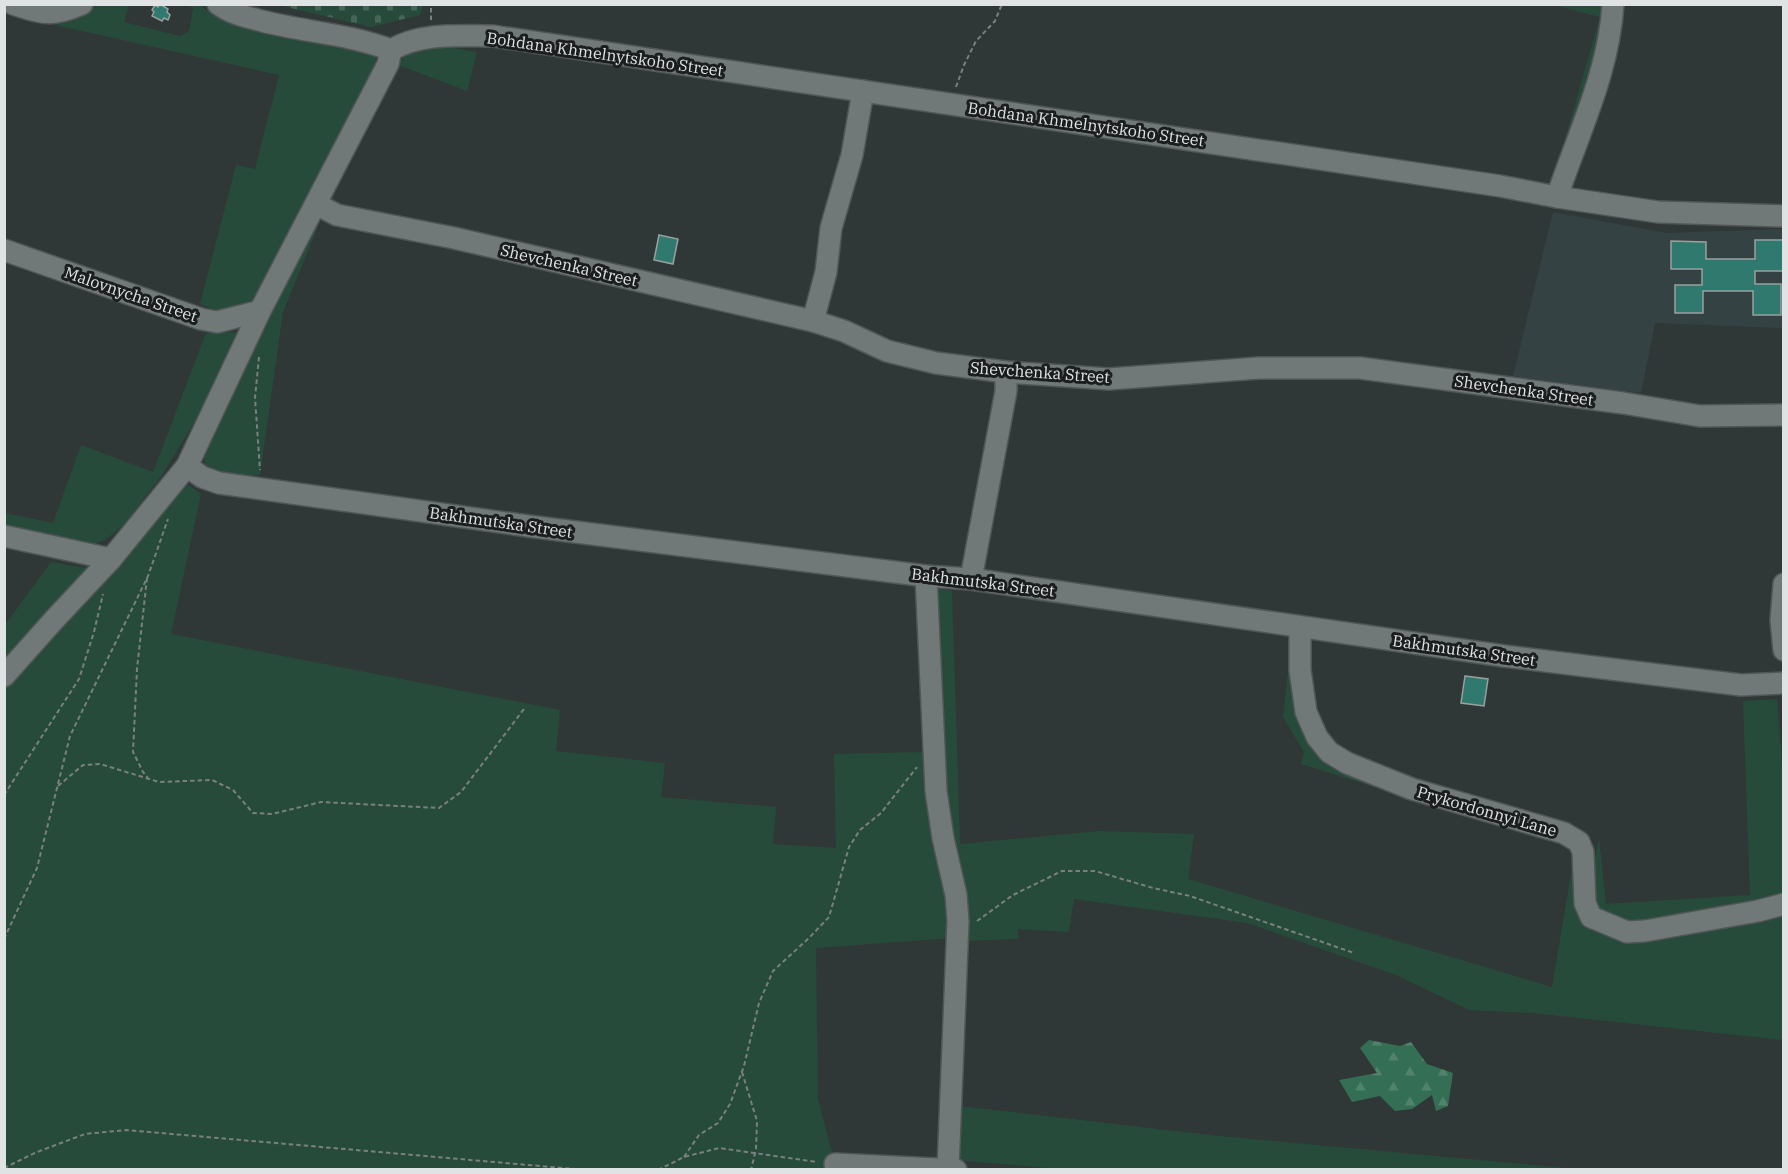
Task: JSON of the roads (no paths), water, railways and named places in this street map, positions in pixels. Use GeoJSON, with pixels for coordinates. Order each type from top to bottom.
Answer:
{"type":"FeatureCollection","features":[{"type":"Feature","properties":{"kind":"street"},"geometry":{"type":"LineString","coordinates":[[13,4],[38,13],[53,14],[81,4]]}},
{"type":"Feature","properties":{"kind":"street"},"geometry":{"type":"LineString","coordinates":[[4,676],[111,559],[187,466],[260,311],[388,64],[391,50],[374,44],[280,26],[235,14],[218,4]]}},
{"type":"Feature","properties":{"kind":"street"},"geometry":{"type":"LineString","coordinates":[[1557,197],[1607,52],[1613,4]]}},
{"type":"Feature","properties":{"kind":"street","name":"Bohdana Khmelnytskoho Street"},"geometry":{"type":"LineString","coordinates":[[391,50],[403,43],[432,37],[493,36],[1500,186],[1658,213],[1784,216]]}},
{"type":"Feature","properties":{"kind":"street"},"geometry":{"type":"LineString","coordinates":[[813,321],[826,272],[831,228],[852,155],[863,91]]}},
{"type":"Feature","properties":{"kind":"street","name":"Shevchenka Street"},"geometry":{"type":"LineString","coordinates":[[316,204],[338,215],[454,238],[813,321],[844,331],[887,351],[936,363],[1006,372],[1109,379],[1259,368],[1360,368],[1700,416],[1784,416]]}},
{"type":"Feature","properties":{"kind":"street","name":"Malovnycha Street"},"geometry":{"type":"LineString","coordinates":[[4,250],[201,319],[217,322],[260,311]]}},
{"type":"Feature","properties":{"kind":"street"},"geometry":{"type":"LineString","coordinates":[[971,579],[1006,391],[1006,372]]}},
{"type":"Feature","properties":{"kind":"street","name":"Bakhmutska Street"},"geometry":{"type":"LineString","coordinates":[[187,466],[202,477],[219,483],[528,526],[926,576],[971,579],[1504,656],[1730,683],[1784,683]]}},
{"type":"Feature","properties":{"kind":"street"},"geometry":{"type":"LineString","coordinates":[[4,536],[111,559]]}},
{"type":"Feature","properties":{"kind":"street"},"geometry":{"type":"LineString","coordinates":[[926,576],[936,791],[943,838],[956,895],[957,935],[936,1168]]}},
{"type":"Feature","properties":{"kind":"street"},"geometry":{"type":"LineString","coordinates":[[1784,584],[1781,620],[1784,650]]}},
{"type":"Feature","properties":{"kind":"street","name":"Prykordonnyi Lane"},"geometry":{"type":"LineString","coordinates":[[1300,628],[1300,670],[1306,712],[1317,737],[1329,752],[1347,763],[1412,789],[1572,837],[1579,842],[1583,852],[1585,903],[1591,917],[1627,932],[1645,931],[1758,911],[1784,904]]}},
{"type":"Feature","properties":{"kind":"street"},"geometry":{"type":"LineString","coordinates":[[835,1164],[956,1170]]}}]}
